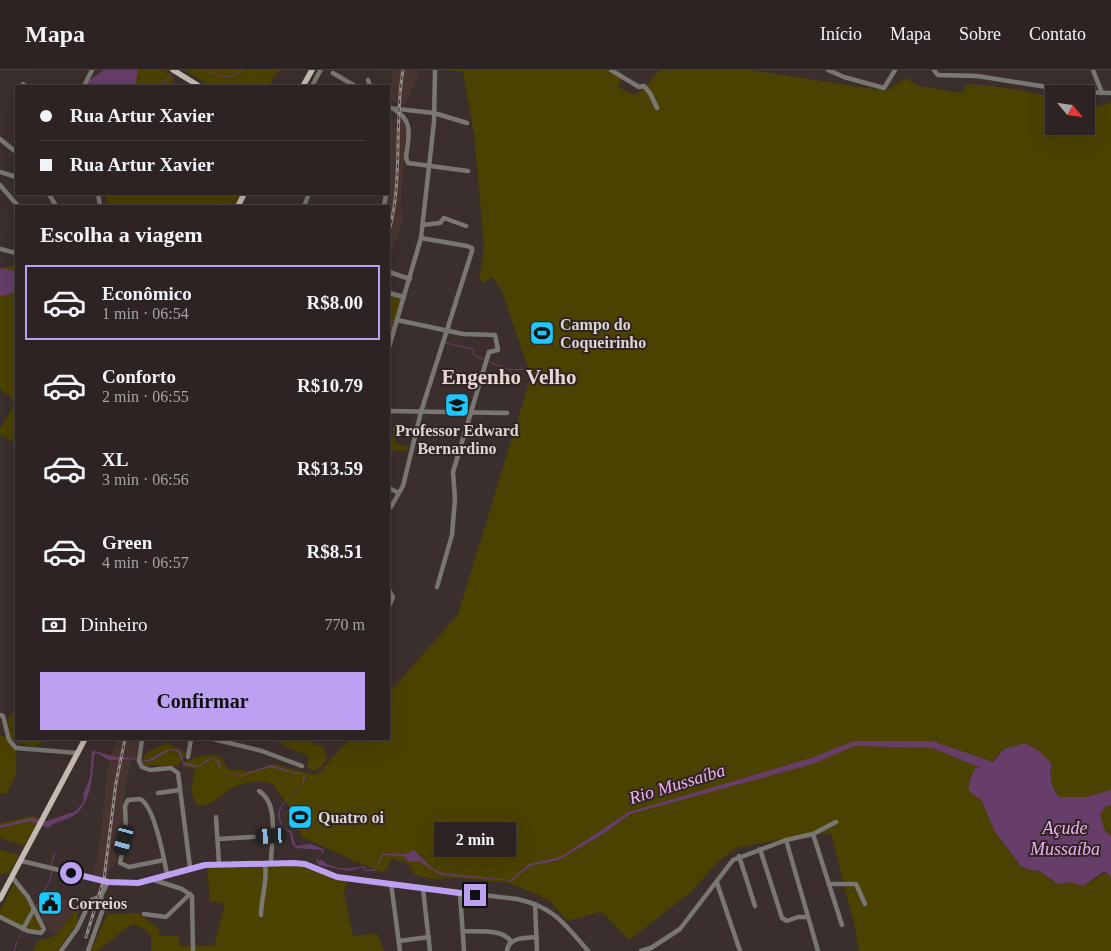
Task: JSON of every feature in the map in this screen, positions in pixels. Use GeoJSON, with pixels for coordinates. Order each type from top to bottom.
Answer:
{"type":"FeatureCollection","features":[{"type":"Feature","properties":{"kind":"main road"},"geometry":{"type":"LineString","coordinates":[[173,70],[198,85]]}},
{"type":"Feature","properties":{"kind":"main road"},"geometry":{"type":"LineString","coordinates":[[304,85],[312,70]]}},
{"type":"Feature","properties":{"kind":"main road"},"geometry":{"type":"LineString","coordinates":[[0,899],[22,861],[84,740]]}},
{"type":"Feature","properties":{"kind":"street"},"geometry":{"type":"LineString","coordinates":[[84,85],[92,70]]}},
{"type":"Feature","properties":{"kind":"street"},"geometry":{"type":"LineString","coordinates":[[312,85],[320,70]]}},
{"type":"Feature","properties":{"kind":"street"},"geometry":{"type":"LineString","coordinates":[[391,333],[410,279],[421,238],[434,122],[435,70]]}},
{"type":"Feature","properties":{"kind":"street"},"geometry":{"type":"LineString","coordinates":[[611,70],[639,87],[644,86],[650,93],[657,108]]}},
{"type":"Feature","properties":{"kind":"street"},"geometry":{"type":"LineString","coordinates":[[828,70],[844,77],[884,88],[895,70]]}},
{"type":"Feature","properties":{"kind":"street"},"geometry":{"type":"LineString","coordinates":[[934,70],[938,75],[986,77],[1078,92],[1111,94]]}},
{"type":"Feature","properties":{"kind":"street"},"geometry":{"type":"LineString","coordinates":[[1093,70],[1102,93]]}},
{"type":"Feature","properties":{"kind":"street"},"geometry":{"type":"LineString","coordinates":[[333,73],[353,85]]}},
{"type":"Feature","properties":{"kind":"street"},"geometry":{"type":"LineString","coordinates":[[368,80],[370,85]]}},
{"type":"Feature","properties":{"kind":"street"},"geometry":{"type":"LineString","coordinates":[[391,108],[434,113],[467,123]]}},
{"type":"Feature","properties":{"kind":"street"},"geometry":{"type":"LineString","coordinates":[[391,108],[403,115],[408,124],[407,162],[468,170]]}},
{"type":"Feature","properties":{"kind":"street"},"geometry":{"type":"LineString","coordinates":[[0,139],[15,151]]}},
{"type":"Feature","properties":{"kind":"street"},"geometry":{"type":"LineString","coordinates":[[0,172],[15,177]]}},
{"type":"Feature","properties":{"kind":"street"},"geometry":{"type":"LineString","coordinates":[[0,184],[17,205]]}},
{"type":"Feature","properties":{"kind":"street"},"geometry":{"type":"LineString","coordinates":[[423,224],[440,223],[444,218],[466,226]]}},
{"type":"Feature","properties":{"kind":"street"},"geometry":{"type":"LineString","coordinates":[[391,507],[403,486],[421,412],[472,248],[421,238]]}},
{"type":"Feature","properties":{"kind":"street"},"geometry":{"type":"LineString","coordinates":[[0,248],[15,253]]}},
{"type":"Feature","properties":{"kind":"street"},"geometry":{"type":"LineString","coordinates":[[390,272],[410,279]]}},
{"type":"Feature","properties":{"kind":"street"},"geometry":{"type":"LineString","coordinates":[[390,293],[404,297]]}},
{"type":"Feature","properties":{"kind":"street"},"geometry":{"type":"LineString","coordinates":[[397,320],[447,331],[496,336],[498,350],[489,352],[486,360],[452,477],[455,499],[452,535],[437,587]]}},
{"type":"Feature","properties":{"kind":"street"},"geometry":{"type":"LineString","coordinates":[[390,411],[507,413]]}},
{"type":"Feature","properties":{"kind":"street"},"geometry":{"type":"LineString","coordinates":[[390,488],[399,493]]}},
{"type":"Feature","properties":{"kind":"street"},"geometry":{"type":"LineString","coordinates":[[390,591],[393,594],[390,603]]}},
{"type":"Feature","properties":{"kind":"street"},"geometry":{"type":"LineString","coordinates":[[0,715],[3,716],[3,723],[8,738],[16,748],[78,753]]}},
{"type":"Feature","properties":{"kind":"street"},"geometry":{"type":"LineString","coordinates":[[142,740],[139,758],[144,769],[171,768],[177,770],[190,867]]}},
{"type":"Feature","properties":{"kind":"street"},"geometry":{"type":"LineString","coordinates":[[188,757],[191,740]]}},
{"type":"Feature","properties":{"kind":"street"},"geometry":{"type":"LineString","coordinates":[[217,740],[262,751],[302,766]]}},
{"type":"Feature","properties":{"kind":"street"},"geometry":{"type":"LineString","coordinates":[[158,792],[180,790]]}},
{"type":"Feature","properties":{"kind":"street"},"geometry":{"type":"LineString","coordinates":[[259,791],[266,796],[272,809],[267,880],[261,899],[261,916]]}},
{"type":"Feature","properties":{"kind":"street"},"geometry":{"type":"LineString","coordinates":[[164,860],[129,867],[120,862],[126,832],[125,806],[128,800],[140,799],[146,803],[164,860],[166,874]]}},
{"type":"Feature","properties":{"kind":"street"},"geometry":{"type":"LineString","coordinates":[[216,817],[219,863]]}},
{"type":"Feature","properties":{"kind":"street"},"geometry":{"type":"LineString","coordinates":[[641,951],[651,949],[680,929],[733,860],[739,856],[786,840],[813,834],[836,822]]}},
{"type":"Feature","properties":{"kind":"street"},"geometry":{"type":"LineString","coordinates":[[813,834],[842,925]]}},
{"type":"Feature","properties":{"kind":"street"},"geometry":{"type":"LineString","coordinates":[[218,839],[271,836]]}},
{"type":"Feature","properties":{"kind":"street"},"geometry":{"type":"LineString","coordinates":[[786,840],[818,951]]}},
{"type":"Feature","properties":{"kind":"street"},"geometry":{"type":"LineString","coordinates":[[760,849],[782,918],[787,921],[802,916],[808,917]]}},
{"type":"Feature","properties":{"kind":"street"},"geometry":{"type":"LineString","coordinates":[[739,856],[755,906]]}},
{"type":"Feature","properties":{"kind":"street"},"geometry":{"type":"LineString","coordinates":[[22,861],[108,882],[138,883],[190,867],[219,863],[300,863],[333,877],[517,899],[535,904],[555,914],[588,951]]}},
{"type":"Feature","properties":{"kind":"street"},"geometry":{"type":"LineString","coordinates":[[0,917],[23,929],[35,933],[43,932],[44,926],[12,877]]}},
{"type":"Feature","properties":{"kind":"street"},"geometry":{"type":"LineString","coordinates":[[150,878],[190,894],[193,900],[192,951]]}},
{"type":"Feature","properties":{"kind":"street"},"geometry":{"type":"LineString","coordinates":[[88,951],[103,909],[101,896],[108,882]]}},
{"type":"Feature","properties":{"kind":"street"},"geometry":{"type":"LineString","coordinates":[[391,883],[400,951]]}},
{"type":"Feature","properties":{"kind":"street"},"geometry":{"type":"LineString","coordinates":[[716,883],[740,951]]}},
{"type":"Feature","properties":{"kind":"street"},"geometry":{"type":"LineString","coordinates":[[829,884],[856,884],[864,904]]}},
{"type":"Feature","properties":{"kind":"street"},"geometry":{"type":"LineString","coordinates":[[423,889],[430,951]]}},
{"type":"Feature","properties":{"kind":"street"},"geometry":{"type":"LineString","coordinates":[[460,893],[464,951]]}},
{"type":"Feature","properties":{"kind":"street"},"geometry":{"type":"LineString","coordinates":[[144,914],[163,920],[190,894]]}},
{"type":"Feature","properties":{"kind":"street"},"geometry":{"type":"LineString","coordinates":[[61,951],[77,928],[91,900],[101,896]]}},
{"type":"Feature","properties":{"kind":"street"},"geometry":{"type":"LineString","coordinates":[[535,904],[537,951]]}},
{"type":"Feature","properties":{"kind":"street"},"geometry":{"type":"LineString","coordinates":[[23,929],[34,909]]}},
{"type":"Feature","properties":{"kind":"street"},"geometry":{"type":"LineString","coordinates":[[463,931],[497,933],[505,935],[511,942]]}},
{"type":"Feature","properties":{"kind":"street"},"geometry":{"type":"LineString","coordinates":[[399,941],[429,937]]}},
{"type":"Feature","properties":{"kind":"street"},"geometry":{"type":"LineString","coordinates":[[511,942],[537,937]]}},
{"type":"Feature","properties":{"kind":"street"},"geometry":{"type":"LineString","coordinates":[[507,951],[511,942]]}},
{"type":"Feature","properties":{"kind":"shaded area"},"geometry":{"type":"Polygon","coordinates":[[[113,70],[165,70],[174,78],[172,85],[106,85],[113,70]]]}},
{"type":"Feature","properties":{"kind":"shaded area"},"geometry":{"type":"Polygon","coordinates":[[[184,70],[281,70],[274,76],[270,85],[208,85],[184,70]]]}},
{"type":"Feature","properties":{"kind":"shaded area"},"geometry":{"type":"Polygon","coordinates":[[[393,70],[420,70],[405,105],[390,101],[393,70]]]}},
{"type":"Feature","properties":{"kind":"shaded area"},"geometry":{"type":"Polygon","coordinates":[[[448,70],[611,70],[622,80],[618,87],[634,95],[643,90],[659,70],[750,70],[886,91],[906,78],[919,86],[961,93],[968,84],[990,86],[1045,96],[1045,135],[1095,135],[1095,106],[1111,102],[1111,790],[1086,797],[1060,797],[1052,786],[1051,763],[1029,746],[1004,749],[989,765],[976,768],[969,782],[987,810],[995,832],[1021,866],[1029,870],[1039,871],[1054,882],[1062,884],[1071,882],[1083,886],[1106,872],[1111,878],[1111,951],[859,951],[831,834],[813,833],[736,848],[718,862],[690,893],[629,940],[602,912],[567,921],[549,900],[509,883],[458,878],[432,879],[415,875],[408,863],[392,859],[385,872],[355,861],[353,862],[351,859],[302,837],[299,830],[289,829],[290,808],[273,784],[259,782],[239,785],[208,804],[196,805],[191,790],[195,769],[181,766],[195,758],[207,755],[217,756],[222,759],[227,769],[251,771],[273,764],[310,774],[318,774],[348,740],[390,740],[390,692],[458,614],[531,376],[501,289],[492,277],[483,283],[479,278],[484,251],[474,134],[463,72],[448,70]]]}},
{"type":"Feature","properties":{"kind":"shaded area"},"geometry":{"type":"Polygon","coordinates":[[[391,119],[403,119],[406,129],[401,204],[403,216],[400,232],[390,254],[390,205],[385,205],[387,195],[390,195],[391,119]]]}},
{"type":"Feature","properties":{"kind":"shaded area"},"geometry":{"type":"Polygon","coordinates":[[[105,195],[240,195],[236,205],[221,205],[217,203],[213,205],[111,205],[105,195]]]}},
{"type":"Feature","properties":{"kind":"shaded area"},"geometry":{"type":"Polygon","coordinates":[[[15,265],[15,442],[0,435],[0,429],[14,405],[10,396],[0,390],[0,268],[15,265]]]}},
{"type":"Feature","properties":{"kind":"shaded area"},"geometry":{"type":"Polygon","coordinates":[[[390,295],[402,299],[390,332],[390,295]]]}},
{"type":"Feature","properties":{"kind":"shaded area","name":"Professor Edward Bernardino"},"geometry":{"type":"Polygon","coordinates":[[[446,397],[470,402],[470,409],[444,409],[446,397]]]}},
{"type":"Feature","properties":{"kind":"shaded area"},"geometry":{"type":"Polygon","coordinates":[[[393,423],[398,425],[399,435],[395,439],[395,444],[409,447],[407,451],[394,450],[390,456],[390,436],[393,437],[393,423]]]}},
{"type":"Feature","properties":{"kind":"shaded area"},"geometry":{"type":"Polygon","coordinates":[[[15,709],[15,740],[48,740],[33,747],[10,740],[8,720],[15,709]]]}},
{"type":"Feature","properties":{"kind":"shaded area"},"geometry":{"type":"Polygon","coordinates":[[[0,735],[8,738],[16,748],[16,774],[7,793],[0,794],[0,735]]]}},
{"type":"Feature","properties":{"kind":"shaded area"},"geometry":{"type":"Polygon","coordinates":[[[116,740],[139,740],[136,760],[132,761],[125,784],[119,850],[115,863],[108,873],[108,879],[93,877],[98,855],[108,767],[116,740]]]}},
{"type":"Feature","properties":{"kind":"shaded area"},"geometry":{"type":"Polygon","coordinates":[[[276,740],[312,740],[314,745],[323,746],[327,760],[316,771],[307,768],[309,756],[288,748],[276,740]]]}},
{"type":"Feature","properties":{"kind":"shaded area"},"geometry":{"type":"Polygon","coordinates":[[[166,743],[182,750],[186,754],[177,766],[143,765],[142,761],[147,752],[166,743]]]}},
{"type":"Feature","properties":{"kind":"shaded area"},"geometry":{"type":"Polygon","coordinates":[[[1111,805],[1111,836],[1105,831],[1100,815],[1105,807],[1111,805]]]}},
{"type":"Feature","properties":{"kind":"shaded area"},"geometry":{"type":"Polygon","coordinates":[[[32,816],[40,818],[24,846],[0,838],[0,823],[32,816]]]}},
{"type":"Feature","properties":{"kind":"shaded area"},"geometry":{"type":"Polygon","coordinates":[[[0,850],[19,855],[9,874],[0,874],[0,850]]]}},
{"type":"Feature","properties":{"kind":"shaded area"},"geometry":{"type":"Polygon","coordinates":[[[305,864],[345,879],[347,884],[344,892],[353,936],[377,933],[384,951],[151,951],[151,936],[144,929],[132,924],[97,951],[91,951],[107,914],[138,913],[158,928],[160,936],[178,936],[181,946],[214,946],[225,904],[210,901],[207,867],[305,864]]]}},
{"type":"Feature","properties":{"kind":"shaded area"},"geometry":{"type":"Polygon","coordinates":[[[15,882],[44,927],[43,931],[23,930],[0,918],[0,910],[15,882]]]}},
{"type":"Feature","properties":{"kind":"shaded area"},"geometry":{"type":"Polygon","coordinates":[[[50,891],[78,907],[56,935],[46,926],[39,911],[50,891]]]}},
{"type":"Feature","properties":{"kind":"shaded area"},"geometry":{"type":"Polygon","coordinates":[[[78,907],[78,923],[57,951],[33,951],[38,941],[56,935],[78,907]]]}},
{"type":"Feature","properties":{"kind":"water"},"geometry":{"type":"Polygon","coordinates":[[[104,70],[138,70],[135,85],[88,85],[88,81],[104,70]]]}},
{"type":"Feature","properties":{"kind":"water"},"geometry":{"type":"Polygon","coordinates":[[[0,268],[15,271],[15,293],[0,296],[0,268]]]}},
{"type":"Feature","properties":{"kind":"water","name":"Açude Mussaíba"},"geometry":{"type":"Polygon","coordinates":[[[854,741],[932,741],[993,762],[1004,749],[1025,743],[1039,751],[1051,763],[1052,786],[1060,797],[1086,797],[1111,790],[1111,805],[1105,807],[1100,815],[1105,831],[1111,836],[1111,878],[1106,872],[1103,872],[1083,886],[1071,882],[1058,884],[1039,871],[1029,870],[1021,866],[995,832],[982,801],[969,791],[969,782],[973,773],[976,768],[981,768],[932,748],[854,746],[813,764],[630,814],[606,832],[559,860],[530,866],[512,881],[441,875],[420,862],[408,861],[404,856],[383,855],[375,871],[366,871],[363,867],[349,871],[319,865],[316,860],[318,857],[318,861],[322,860],[331,866],[353,868],[364,866],[367,870],[375,869],[382,854],[405,854],[414,850],[432,868],[442,873],[511,880],[529,864],[560,857],[629,812],[811,758],[854,741]]]}},
{"type":"Feature","properties":{"kind":"water"},"geometry":{"type":"Polygon","coordinates":[[[168,749],[180,750],[184,762],[199,766],[209,758],[213,758],[199,767],[184,765],[178,752],[171,750],[149,762],[135,759],[109,760],[96,753],[94,755],[90,789],[84,805],[73,816],[48,828],[30,821],[0,828],[0,825],[32,818],[47,821],[76,811],[84,801],[83,794],[90,778],[92,750],[111,756],[148,760],[168,749]]]}},
{"type":"Feature","properties":{"kind":"water"},"geometry":{"type":"Polygon","coordinates":[[[213,758],[220,762],[220,770],[218,763],[213,758]]]}},
{"type":"Feature","properties":{"kind":"water"},"geometry":{"type":"Polygon","coordinates":[[[271,765],[303,774],[296,774],[271,767],[241,776],[220,770],[241,775],[271,765]]]}},
{"type":"Feature","properties":{"kind":"water"},"geometry":{"type":"Polygon","coordinates":[[[300,788],[289,798],[281,810],[280,817],[283,826],[279,820],[278,814],[284,802],[300,788]]]}},
{"type":"Feature","properties":{"kind":"water"},"geometry":{"type":"Polygon","coordinates":[[[284,827],[291,831],[296,846],[311,844],[323,849],[324,852],[320,855],[321,850],[296,848],[292,844],[290,833],[284,827]]]}},
{"type":"Feature","properties":{"kind":"waterway"},"geometry":{"type":"LineString","coordinates":[[206,70],[229,77],[241,70]]}},
{"type":"Feature","properties":{"kind":"waterway"},"geometry":{"type":"LineString","coordinates":[[160,85],[173,72]]}},
{"type":"Feature","properties":{"kind":"waterway"},"geometry":{"type":"LineString","coordinates":[[390,320],[394,321]]}},
{"type":"Feature","properties":{"kind":"waterway"},"geometry":{"type":"LineString","coordinates":[[441,342],[473,349],[474,355],[485,360]]}},
{"type":"Feature","properties":{"kind":"waterway"},"geometry":{"type":"LineString","coordinates":[[489,362],[510,370],[526,369]]}},
{"type":"Feature","properties":{"kind":"waterway"},"geometry":{"type":"LineString","coordinates":[[51,866],[55,852]]}},
{"type":"Feature","properties":{"kind":"waterway"},"geometry":{"type":"LineString","coordinates":[[36,907],[50,880],[52,871]]}},
{"type":"Feature","properties":{"kind":"waterway"},"geometry":{"type":"LineString","coordinates":[[19,937],[22,933]]}},
{"type":"Feature","properties":{"kind":"waterway"},"geometry":{"type":"LineString","coordinates":[[14,951],[17,942]]}},
{"type":"Feature","properties":{"kind":"railway"},"geometry":{"type":"LineString","coordinates":[[390,226],[396,193],[400,90],[403,70]]}},
{"type":"Feature","properties":{"kind":"railway"},"geometry":{"type":"LineString","coordinates":[[86,937],[104,879],[116,783],[125,740]]}},
{"type":"Feature","properties":{"kind":"place","name":"Campo do Coqueirinho"},"geometry":{"type":"Point","coordinates":[542,333]}},
{"type":"Feature","properties":{"kind":"place","name":"Professor Edward Bernardino"},"geometry":{"type":"Point","coordinates":[457,405]}},
{"type":"Feature","properties":{"kind":"place","name":"Quatro oi"},"geometry":{"type":"Point","coordinates":[300,817]}},
{"type":"Feature","properties":{"kind":"place","name":"Correios"},"geometry":{"type":"Point","coordinates":[50,903]}},
{"type":"Feature","properties":{"kind":"district","name":"Engenho Velho"},"geometry":{"type":"Point","coordinates":[509,377]}},
{"type":"Feature","properties":{"kind":"route"},"geometry":{"type":"LineString","coordinates":[[71,873],[108,882],[138,883],[190,867],[219,863],[300,863],[330,876],[475,895]]}},
{"type":"Feature","properties":{"kind":"water label","name":"Rio Mussaíba"},"geometry":{"type":"Point","coordinates":[677,784]}}]}
